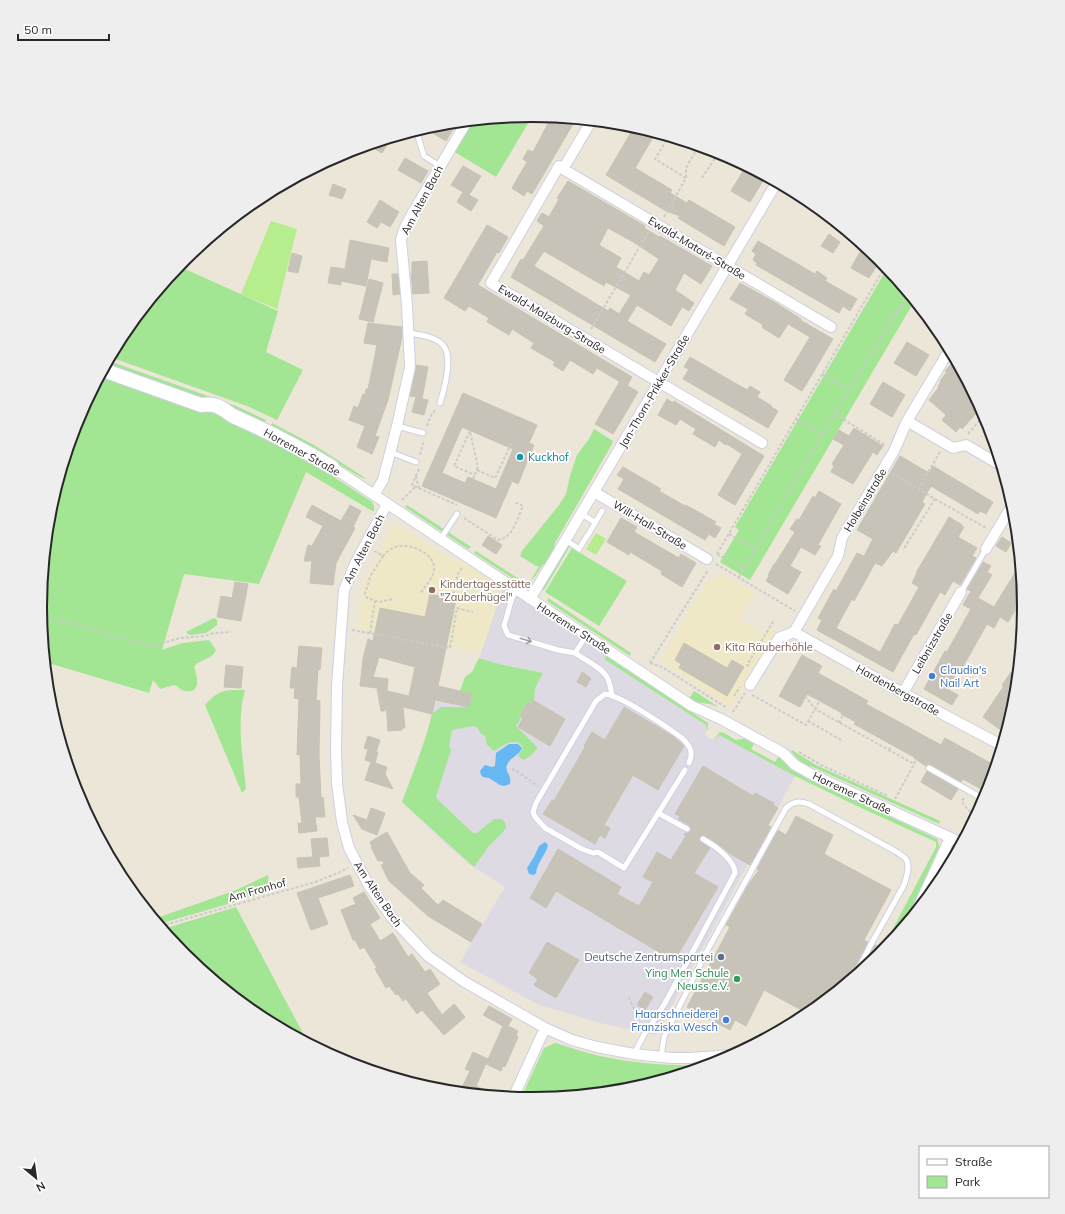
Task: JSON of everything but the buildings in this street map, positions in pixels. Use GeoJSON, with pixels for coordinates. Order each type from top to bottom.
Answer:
{"type":"FeatureCollection","features":[{"type":"Feature","properties":{"kind":"main road","name":"Horremer Straße"},"geometry":{"type":"LineString","coordinates":[[108,372],[201,405],[215,405],[227,410],[233,416],[293,444],[332,467]]}},
{"type":"Feature","properties":{"kind":"street","name":"Ewald-Malzburg-Straße"},"geometry":{"type":"LineString","coordinates":[[589,125],[563,169],[559,166],[491,283],[762,443]]}},
{"type":"Feature","properties":{"kind":"street","name":"Am Alten Bach"},"geometry":{"type":"LineString","coordinates":[[374,495],[383,480],[410,366],[409,333],[401,240],[405,227],[463,127]]}},
{"type":"Feature","properties":{"kind":"street","name":"Ewald-Mataré-Straße"},"geometry":{"type":"LineString","coordinates":[[563,169],[831,327]]}},
{"type":"Feature","properties":{"kind":"street","name":"Jan-Thorn-Prikker-Straße"},"geometry":{"type":"LineString","coordinates":[[530,599],[774,187]]}},
{"type":"Feature","properties":{"kind":"street","name":"Holbeinstraße"},"geometry":{"type":"LineString","coordinates":[[794,632],[838,556],[842,538],[894,451],[907,421],[947,354]]}},
{"type":"Feature","properties":{"kind":"street"},"geometry":{"type":"LineString","coordinates":[[907,421],[945,444],[954,448],[966,445],[995,462]]}},
{"type":"Feature","properties":{"kind":"street","name":"Horremer Straße"},"geometry":{"type":"LineString","coordinates":[[332,467],[692,706],[721,719],[783,753],[795,765],[811,774],[958,841]]}},
{"type":"Feature","properties":{"kind":"street","name":"Will-Hall-Straße"},"geometry":{"type":"LineString","coordinates":[[594,492],[710,560]]}},
{"type":"Feature","properties":{"kind":"street","name":"Am Alten Bach"},"geometry":{"type":"LineString","coordinates":[[387,504],[364,546],[349,576],[344,590],[336,722],[337,783],[344,835],[356,863],[368,884],[392,918],[428,956],[463,981],[545,1028],[572,1040],[596,1047],[634,1054],[689,1058],[718,1056]]}},
{"type":"Feature","properties":{"kind":"street"},"geometry":{"type":"LineString","coordinates":[[986,548],[1009,511]]}},
{"type":"Feature","properties":{"kind":"street","name":"Leibnizstraße"},"geometry":{"type":"LineString","coordinates":[[903,693],[962,592]]}},
{"type":"Feature","properties":{"kind":"street"},"geometry":{"type":"LineString","coordinates":[[748,689],[779,638],[794,632]]}},
{"type":"Feature","properties":{"kind":"street","name":"Hardenbergstraße"},"geometry":{"type":"LineString","coordinates":[[794,632],[998,744]]}},
{"type":"Feature","properties":{"kind":"street"},"geometry":{"type":"LineString","coordinates":[[924,894],[950,838]]}},
{"type":"Feature","properties":{"kind":"street"},"geometry":{"type":"LineString","coordinates":[[516,1091],[545,1028]]}},
{"type":"Feature","properties":{"kind":"lane"},"geometry":{"type":"LineString","coordinates":[[418,136],[424,156],[440,166]]}},
{"type":"Feature","properties":{"kind":"lane"},"geometry":{"type":"LineString","coordinates":[[409,333],[425,335],[440,342],[445,347],[448,359],[440,403]]}},
{"type":"Feature","properties":{"kind":"lane"},"geometry":{"type":"LineString","coordinates":[[397,426],[424,433]]}},
{"type":"Feature","properties":{"kind":"lane"},"geometry":{"type":"LineString","coordinates":[[390,452],[418,462]]}},
{"type":"Feature","properties":{"kind":"lane"},"geometry":{"type":"LineString","coordinates":[[566,540],[579,549],[602,511]]}},
{"type":"Feature","properties":{"kind":"lane"},"geometry":{"type":"LineString","coordinates":[[440,540],[457,514]]}},
{"type":"Feature","properties":{"kind":"lane"},"geometry":{"type":"LineString","coordinates":[[581,514],[595,522]]}},
{"type":"Feature","properties":{"kind":"lane"},"geometry":{"type":"LineString","coordinates":[[962,592],[986,548]]}},
{"type":"Feature","properties":{"kind":"lane"},"geometry":{"type":"LineString","coordinates":[[517,590],[512,598],[504,626],[508,635],[558,650],[575,653],[595,666],[606,676],[612,696]]}},
{"type":"Feature","properties":{"kind":"lane"},"geometry":{"type":"LineString","coordinates":[[575,653],[586,636]]}},
{"type":"Feature","properties":{"kind":"lane"},"geometry":{"type":"LineString","coordinates":[[685,770],[624,868],[598,852],[593,853],[582,849],[539,823],[533,812],[534,806],[596,701],[605,694],[627,703],[682,738],[688,744],[692,752],[692,757],[689,763]]}},
{"type":"Feature","properties":{"kind":"lane"},"geometry":{"type":"LineString","coordinates":[[929,768],[979,797]]}},
{"type":"Feature","properties":{"kind":"lane"},"geometry":{"type":"LineString","coordinates":[[661,1057],[664,1036],[708,949],[786,808],[793,802],[808,804],[906,858],[908,865],[904,885],[861,965]]}},
{"type":"Feature","properties":{"kind":"lane"},"geometry":{"type":"LineString","coordinates":[[658,812],[687,829]]}},
{"type":"Feature","properties":{"kind":"lane"},"geometry":{"type":"LineString","coordinates":[[634,1054],[645,1033],[665,1003],[736,873],[732,862],[711,843],[703,838]]}},
{"type":"Feature","properties":{"kind":"path"},"geometry":{"type":"LineString","coordinates":[[666,140],[655,159],[686,178]]}},
{"type":"Feature","properties":{"kind":"path"},"geometry":{"type":"LineString","coordinates":[[586,339],[622,277],[686,178],[686,168],[696,150]]}},
{"type":"Feature","properties":{"kind":"path"},"geometry":{"type":"LineString","coordinates":[[702,178],[716,157]]}},
{"type":"Feature","properties":{"kind":"path"},"geometry":{"type":"LineString","coordinates":[[644,673],[710,560],[717,554],[729,534],[883,271]]}},
{"type":"Feature","properties":{"kind":"path"},"geometry":{"type":"LineString","coordinates":[[615,273],[627,280]]}},
{"type":"Feature","properties":{"kind":"path"},"geometry":{"type":"LineString","coordinates":[[739,578],[822,435],[906,297]]}},
{"type":"Feature","properties":{"kind":"path"},"geometry":{"type":"LineString","coordinates":[[822,374],[849,390]]}},
{"type":"Feature","properties":{"kind":"path"},"geometry":{"type":"LineString","coordinates":[[427,428],[430,417],[440,403]]}},
{"type":"Feature","properties":{"kind":"path"},"geometry":{"type":"LineString","coordinates":[[835,414],[894,451]]}},
{"type":"Feature","properties":{"kind":"path"},"geometry":{"type":"LineString","coordinates":[[796,419],[822,435]]}},
{"type":"Feature","properties":{"kind":"path"},"geometry":{"type":"LineString","coordinates":[[966,445],[968,434],[980,419]]}},
{"type":"Feature","properties":{"kind":"path"},"geometry":{"type":"LineString","coordinates":[[473,479],[475,475],[477,470],[478,466],[470,431],[454,466],[475,475]]}},
{"type":"Feature","properties":{"kind":"path"},"geometry":{"type":"LineString","coordinates":[[420,489],[416,480],[416,475],[424,433]]}},
{"type":"Feature","properties":{"kind":"path"},"geometry":{"type":"LineString","coordinates":[[477,470],[495,478],[512,442]]}},
{"type":"Feature","properties":{"kind":"path"},"geometry":{"type":"LineString","coordinates":[[918,489],[945,444]]}},
{"type":"Feature","properties":{"kind":"path"},"geometry":{"type":"LineString","coordinates":[[884,468],[995,533]]}},
{"type":"Feature","properties":{"kind":"path"},"geometry":{"type":"LineString","coordinates":[[416,475],[412,485],[460,506],[457,514],[498,540],[504,539],[509,535],[523,506],[514,502]]}},
{"type":"Feature","properties":{"kind":"path"},"geometry":{"type":"LineString","coordinates":[[402,500],[415,487]]}},
{"type":"Feature","properties":{"kind":"path"},"geometry":{"type":"LineString","coordinates":[[903,550],[935,499]]}},
{"type":"Feature","properties":{"kind":"path"},"geometry":{"type":"LineString","coordinates":[[729,534],[755,550]]}},
{"type":"Feature","properties":{"kind":"path"},"geometry":{"type":"LineString","coordinates":[[364,546],[383,556]]}},
{"type":"Feature","properties":{"kind":"path"},"geometry":{"type":"LineString","coordinates":[[393,599],[379,602],[367,598],[365,594],[371,575],[383,556],[391,549],[404,546],[417,549],[427,555],[434,566],[431,577],[421,593]]}},
{"type":"Feature","properties":{"kind":"path"},"geometry":{"type":"LineString","coordinates":[[717,554],[744,568]]}},
{"type":"Feature","properties":{"kind":"path"},"geometry":{"type":"LineString","coordinates":[[452,599],[458,574],[468,558]]}},
{"type":"Feature","properties":{"kind":"path"},"geometry":{"type":"LineString","coordinates":[[710,560],[804,615]]}},
{"type":"Feature","properties":{"kind":"path"},"geometry":{"type":"LineString","coordinates":[[370,633],[375,601]]}},
{"type":"Feature","properties":{"kind":"path"},"geometry":{"type":"LineString","coordinates":[[341,628],[450,648],[457,608],[473,612]]}},
{"type":"Feature","properties":{"kind":"path"},"geometry":{"type":"LineString","coordinates":[[47,617],[148,645],[156,645],[180,638],[204,636],[214,632],[231,632]]}},
{"type":"Feature","properties":{"kind":"path"},"geometry":{"type":"LineString","coordinates":[[733,712],[748,689],[806,725],[819,702]]}},
{"type":"Feature","properties":{"kind":"path"},"geometry":{"type":"LineString","coordinates":[[805,696],[815,709],[914,764]]}},
{"type":"Feature","properties":{"kind":"path"},"geometry":{"type":"LineString","coordinates":[[839,723],[843,715]]}},
{"type":"Feature","properties":{"kind":"path"},"geometry":{"type":"LineString","coordinates":[[808,721],[843,740]]}},
{"type":"Feature","properties":{"kind":"path"},"geometry":{"type":"LineString","coordinates":[[864,737],[867,732]]}},
{"type":"Feature","properties":{"kind":"path"},"geometry":{"type":"LineString","coordinates":[[889,750],[891,746]]}},
{"type":"Feature","properties":{"kind":"path"},"geometry":{"type":"LineString","coordinates":[[895,799],[916,760]]}},
{"type":"Feature","properties":{"kind":"path"},"geometry":{"type":"LineString","coordinates":[[512,769],[522,774],[529,781],[544,790]]}},
{"type":"Feature","properties":{"kind":"path"},"geometry":{"type":"LineString","coordinates":[[965,797],[962,801],[963,804],[972,813]]}},
{"type":"Feature","properties":{"kind":"path","name":"Am Fronhof"},"geometry":{"type":"LineString","coordinates":[[165,925],[315,882],[338,873],[356,863]]}},
{"type":"Feature","properties":{"kind":"path"},"geometry":{"type":"LineString","coordinates":[[630,997],[634,1009],[638,1013]]}},
{"type":"Feature","properties":{"kind":"shaded area","name":"Kindertagesstätte \"Zauberhügel\""},"geometry":{"type":"Polygon","coordinates":[[[395,524],[457,563],[459,560],[503,588],[481,653],[357,629],[361,592],[367,575],[395,524]]]}},
{"type":"Feature","properties":{"kind":"shaded area","name":"Kita Räuberhöhle"},"geometry":{"type":"Polygon","coordinates":[[[721,574],[756,592],[740,620],[764,634],[768,627],[776,631],[731,708],[660,660],[707,581],[721,574]]]}},
{"type":"Feature","properties":{"kind":"shaded area"},"geometry":{"type":"Polygon","coordinates":[[[503,588],[606,656],[604,659],[706,725],[707,728],[704,734],[713,740],[719,734],[795,776],[656,1035],[604,1024],[539,1005],[460,962],[505,887],[469,864],[402,802],[427,733],[435,701],[469,707],[503,665],[479,658],[503,588]]]}},
{"type":"Feature","properties":{"kind":"green space"},"geometry":{"type":"Polygon","coordinates":[[[529,122],[496,177],[453,151],[468,126],[529,122]]]}},
{"type":"Feature","properties":{"kind":"green space"},"geometry":{"type":"Polygon","coordinates":[[[271,221],[297,229],[277,309],[241,294],[271,221]]]}},
{"type":"Feature","properties":{"kind":"green space"},"geometry":{"type":"Polygon","coordinates":[[[185,268],[185,269],[278,311],[266,352],[303,370],[277,420],[247,406],[115,359],[147,311],[185,268]]]}},
{"type":"Feature","properties":{"kind":"green space"},"geometry":{"type":"Polygon","coordinates":[[[885,273],[912,304],[750,580],[720,562],[739,530],[735,527],[885,273]]]}},
{"type":"Feature","properties":{"kind":"green space"},"geometry":{"type":"Polygon","coordinates":[[[113,362],[236,406],[266,420],[264,423],[112,365],[113,362]]]}},
{"type":"Feature","properties":{"kind":"green space"},"geometry":{"type":"Polygon","coordinates":[[[105,378],[204,412],[212,408],[302,456],[372,502],[374,506],[374,512],[306,472],[259,584],[184,574],[162,650],[182,643],[209,640],[216,650],[212,656],[199,662],[194,667],[197,684],[194,690],[185,691],[174,685],[160,689],[153,680],[149,693],[50,664],[47,607],[48,575],[56,512],[73,451],[84,421],[105,378]]]}},
{"type":"Feature","properties":{"kind":"green space"},"geometry":{"type":"Polygon","coordinates":[[[272,423],[314,445],[367,479],[360,477],[306,444],[271,426],[272,423]]]}},
{"type":"Feature","properties":{"kind":"green space"},"geometry":{"type":"Polygon","coordinates":[[[594,429],[613,441],[612,444],[555,543],[554,547],[557,550],[547,566],[543,564],[531,580],[539,566],[536,566],[520,556],[522,551],[566,494],[577,455],[589,439],[594,429]]]}},
{"type":"Feature","properties":{"kind":"green space"},"geometry":{"type":"Polygon","coordinates":[[[407,505],[471,547],[468,549],[405,507],[407,505]]]}},
{"type":"Feature","properties":{"kind":"green space"},"geometry":{"type":"Polygon","coordinates":[[[596,533],[606,539],[596,555],[586,549],[596,533]]]}},
{"type":"Feature","properties":{"kind":"green space"},"geometry":{"type":"Polygon","coordinates":[[[567,544],[570,546],[544,590],[541,588],[567,544]]]}},
{"type":"Feature","properties":{"kind":"green space"},"geometry":{"type":"Polygon","coordinates":[[[572,548],[627,581],[599,626],[545,592],[572,548]]]}},
{"type":"Feature","properties":{"kind":"green space"},"geometry":{"type":"Polygon","coordinates":[[[476,551],[519,579],[517,581],[474,553],[476,551]]]}},
{"type":"Feature","properties":{"kind":"green space"},"geometry":{"type":"Polygon","coordinates":[[[548,598],[631,653],[630,656],[547,601],[548,598]]]}},
{"type":"Feature","properties":{"kind":"green space"},"geometry":{"type":"Polygon","coordinates":[[[214,618],[217,620],[217,625],[206,633],[190,635],[186,632],[214,618]]]}},
{"type":"Feature","properties":{"kind":"green space"},"geometry":{"type":"Polygon","coordinates":[[[606,656],[642,680],[644,679],[648,682],[648,684],[708,723],[708,728],[704,734],[707,728],[706,725],[604,659],[606,656]]]}},
{"type":"Feature","properties":{"kind":"green space"},"geometry":{"type":"Polygon","coordinates":[[[479,658],[503,665],[543,673],[535,688],[534,699],[531,703],[528,701],[519,716],[521,718],[516,726],[537,747],[537,749],[530,756],[523,760],[518,756],[523,748],[517,742],[509,743],[494,751],[487,745],[485,736],[481,734],[477,727],[473,726],[452,730],[449,747],[451,750],[436,797],[473,833],[477,833],[494,819],[502,819],[505,822],[506,827],[489,846],[474,867],[402,802],[432,714],[441,707],[469,707],[472,694],[460,691],[465,677],[472,672],[479,658]]]}},
{"type":"Feature","properties":{"kind":"green space"},"geometry":{"type":"Polygon","coordinates":[[[231,690],[245,690],[242,702],[241,727],[246,789],[242,793],[205,705],[216,694],[231,690]]]}},
{"type":"Feature","properties":{"kind":"green space"},"geometry":{"type":"Polygon","coordinates":[[[694,691],[717,707],[710,704],[695,702],[689,699],[694,691]]]}},
{"type":"Feature","properties":{"kind":"green space"},"geometry":{"type":"Polygon","coordinates":[[[720,732],[736,740],[747,738],[755,742],[751,749],[775,762],[779,756],[788,764],[790,769],[937,839],[939,848],[909,914],[889,937],[936,847],[936,842],[795,776],[719,735],[713,740],[720,732]]]}},
{"type":"Feature","properties":{"kind":"green space"},"geometry":{"type":"Polygon","coordinates":[[[792,750],[816,765],[940,821],[939,824],[806,765],[796,757],[791,751],[792,750]]]}},
{"type":"Feature","properties":{"kind":"green space"},"geometry":{"type":"Polygon","coordinates":[[[268,875],[270,892],[163,923],[159,917],[236,890],[268,875]]]}},
{"type":"Feature","properties":{"kind":"green space"},"geometry":{"type":"Polygon","coordinates":[[[236,907],[303,1034],[263,1011],[237,992],[212,972],[168,928],[236,907]]]}},
{"type":"Feature","properties":{"kind":"green space"},"geometry":{"type":"Polygon","coordinates":[[[555,1043],[594,1055],[614,1059],[656,1064],[694,1065],[658,1076],[596,1088],[564,1091],[524,1092],[544,1048],[555,1043]]]}},
{"type":"Feature","properties":{"kind":"water"},"geometry":{"type":"Polygon","coordinates":[[[509,744],[518,744],[522,748],[519,753],[508,762],[506,769],[510,778],[510,784],[504,786],[489,778],[483,777],[480,771],[485,765],[492,767],[495,766],[496,753],[509,744]]]}},
{"type":"Feature","properties":{"kind":"water"},"geometry":{"type":"Polygon","coordinates":[[[545,842],[548,845],[547,849],[538,865],[536,873],[534,875],[529,874],[527,868],[539,846],[545,842]]]}},
{"type":"Feature","properties":{"kind":"place","name":"Kuckhof"},"geometry":{"type":"Point","coordinates":[520,457]}},
{"type":"Feature","properties":{"kind":"place","name":"Kindertagesstätte \"Zauberhügel\""},"geometry":{"type":"Point","coordinates":[432,590]}},
{"type":"Feature","properties":{"kind":"place","name":"Kita Räuberhöhle"},"geometry":{"type":"Point","coordinates":[717,647]}},
{"type":"Feature","properties":{"kind":"place","name":"Claudia's Nail Art"},"geometry":{"type":"Point","coordinates":[932,676]}},
{"type":"Feature","properties":{"kind":"place","name":"Deutsche Zentrumspartei"},"geometry":{"type":"Point","coordinates":[721,957]}},
{"type":"Feature","properties":{"kind":"place","name":"Ying Men Schule Neuss e.V."},"geometry":{"type":"Point","coordinates":[737,979]}},
{"type":"Feature","properties":{"kind":"place","name":"Haarschneiderei Franziska Wesch"},"geometry":{"type":"Point","coordinates":[726,1020]}}]}
